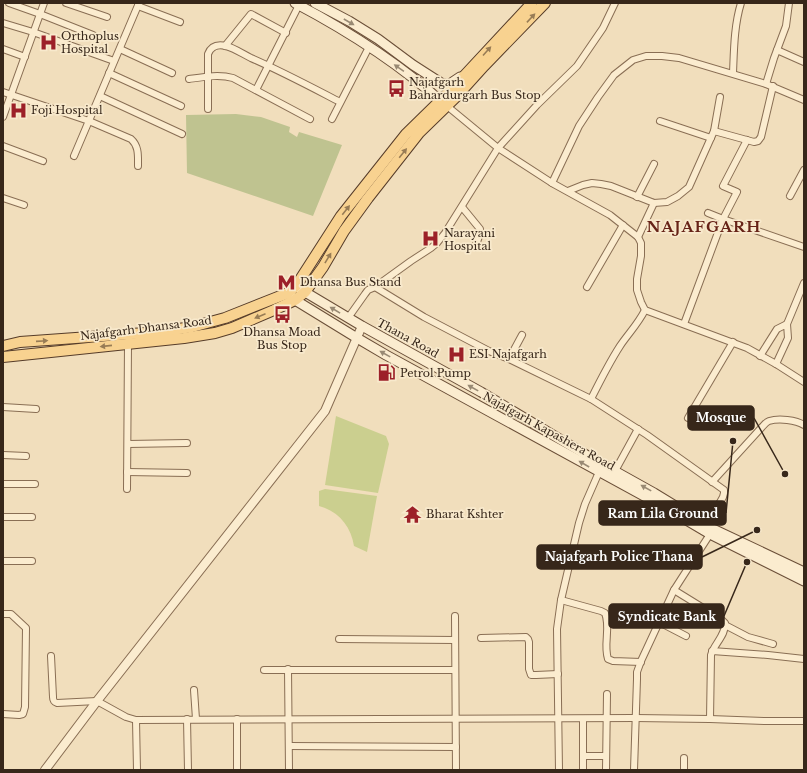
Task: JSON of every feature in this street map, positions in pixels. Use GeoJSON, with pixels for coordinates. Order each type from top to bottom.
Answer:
{"type":"FeatureCollection","features":[{"type":"Feature","properties":{"kind":"main road"},"geometry":{"type":"LineString","coordinates":[[315,3],[330,7],[349,22],[441,83],[448,85],[470,70]]}},
{"type":"Feature","properties":{"kind":"main road"},"geometry":{"type":"LineString","coordinates":[[293,292],[341,216],[406,134],[444,104],[451,90],[532,3]]}},
{"type":"Feature","properties":{"kind":"main road","name":"Najafgarh Dhansa Road"},"geometry":{"type":"LineString","coordinates":[[3,346],[20,342],[159,332],[192,327],[225,318],[293,292],[304,292],[323,267],[344,231],[419,133],[444,104],[456,98],[484,66],[545,3]]}},
{"type":"Feature","properties":{"kind":"main road"},"geometry":{"type":"LineString","coordinates":[[297,4],[355,37],[404,71],[444,104]]}},
{"type":"Feature","properties":{"kind":"main road","name":"Najafgarh Dhansa Road"},"geometry":{"type":"LineString","coordinates":[[3,357],[184,338],[215,333],[232,328],[274,310],[293,292]]}},
{"type":"Feature","properties":{"kind":"main road","name":"Najafgarh Kapashera Road"},"geometry":{"type":"LineString","coordinates":[[293,292],[357,338],[599,472],[666,508],[710,529],[804,581]]}},
{"type":"Feature","properties":{"kind":"main road","name":"Thana Road"},"geometry":{"type":"LineString","coordinates":[[304,292],[654,493],[710,529],[803,568]]}},
{"type":"Feature","properties":{"kind":"street"},"geometry":{"type":"LineString","coordinates":[[9,3],[93,35]]}},
{"type":"Feature","properties":{"kind":"street"},"geometry":{"type":"LineString","coordinates":[[3,117],[44,3]]}},
{"type":"Feature","properties":{"kind":"street"},"geometry":{"type":"LineString","coordinates":[[66,3],[107,17]]}},
{"type":"Feature","properties":{"kind":"street"},"geometry":{"type":"LineString","coordinates":[[348,318],[368,290],[375,287],[437,243],[462,207],[498,148],[537,105],[578,66],[602,28],[615,3]]}},
{"type":"Feature","properties":{"kind":"street"},"geometry":{"type":"LineString","coordinates":[[733,73],[735,34],[741,3]]}},
{"type":"Feature","properties":{"kind":"street"},"geometry":{"type":"LineString","coordinates":[[766,84],[786,26],[789,3]]}},
{"type":"Feature","properties":{"kind":"street"},"geometry":{"type":"LineString","coordinates":[[74,156],[139,4],[180,22]]}},
{"type":"Feature","properties":{"kind":"street"},"geometry":{"type":"LineString","coordinates":[[256,90],[286,33],[297,4]]}},
{"type":"Feature","properties":{"kind":"street"},"geometry":{"type":"LineString","coordinates":[[226,46],[251,14],[286,33]]}},
{"type":"Feature","properties":{"kind":"street"},"geometry":{"type":"LineString","coordinates":[[3,23],[33,32],[114,61]]}},
{"type":"Feature","properties":{"kind":"street"},"geometry":{"type":"LineString","coordinates":[[208,109],[208,54],[210,49],[218,46],[226,46],[340,102]]}},
{"type":"Feature","properties":{"kind":"street"},"geometry":{"type":"LineString","coordinates":[[332,119],[369,47]]}},
{"type":"Feature","properties":{"kind":"street"},"geometry":{"type":"LineString","coordinates":[[3,49],[25,56]]}},
{"type":"Feature","properties":{"kind":"street"},"geometry":{"type":"LineString","coordinates":[[120,49],[172,73]]}},
{"type":"Feature","properties":{"kind":"street"},"geometry":{"type":"LineString","coordinates":[[777,50],[804,62]]}},
{"type":"Feature","properties":{"kind":"street"},"geometry":{"type":"LineString","coordinates":[[552,183],[579,126],[598,97],[614,75],[633,60],[646,56],[679,58],[773,86],[804,100]]}},
{"type":"Feature","properties":{"kind":"street"},"geometry":{"type":"LineString","coordinates":[[109,73],[181,106]]}},
{"type":"Feature","properties":{"kind":"street"},"geometry":{"type":"LineString","coordinates":[[189,78],[207,76],[234,78],[310,119]]}},
{"type":"Feature","properties":{"kind":"street"},"geometry":{"type":"LineString","coordinates":[[714,131],[754,142],[758,141],[761,137],[773,86]]}},
{"type":"Feature","properties":{"kind":"street"},"geometry":{"type":"LineString","coordinates":[[3,92],[89,121],[127,136],[135,142],[138,152],[138,166]]}},
{"type":"Feature","properties":{"kind":"street"},"geometry":{"type":"LineString","coordinates":[[100,96],[182,134]]}},
{"type":"Feature","properties":{"kind":"street"},"geometry":{"type":"LineString","coordinates":[[568,191],[592,183],[611,186],[654,203],[667,202],[678,196],[688,186],[714,131],[720,97]]}},
{"type":"Feature","properties":{"kind":"street"},"geometry":{"type":"LineString","coordinates":[[444,104],[498,148],[552,183],[610,215],[638,237],[641,243],[641,256],[637,279],[637,290],[645,310],[747,348],[804,382]]}},
{"type":"Feature","properties":{"kind":"street"},"geometry":{"type":"LineString","coordinates":[[660,121],[711,138]]}},
{"type":"Feature","properties":{"kind":"street"},"geometry":{"type":"LineString","coordinates":[[684,324],[723,219],[737,192],[723,186],[747,140]]}},
{"type":"Feature","properties":{"kind":"street"},"geometry":{"type":"LineString","coordinates":[[3,146],[43,161]]}},
{"type":"Feature","properties":{"kind":"street"},"geometry":{"type":"LineString","coordinates":[[637,197],[654,164]]}},
{"type":"Feature","properties":{"kind":"street"},"geometry":{"type":"LineString","coordinates":[[790,196],[804,170]]}},
{"type":"Feature","properties":{"kind":"street"},"geometry":{"type":"LineString","coordinates":[[3,198],[24,205]]}},
{"type":"Feature","properties":{"kind":"street"},"geometry":{"type":"LineString","coordinates":[[638,237],[654,203]]}},
{"type":"Feature","properties":{"kind":"street"},"geometry":{"type":"LineString","coordinates":[[462,207],[480,229],[480,234],[475,247]]}},
{"type":"Feature","properties":{"kind":"street"},"geometry":{"type":"LineString","coordinates":[[708,213],[804,247]]}},
{"type":"Feature","properties":{"kind":"street"},"geometry":{"type":"LineString","coordinates":[[587,287],[623,225]]}},
{"type":"Feature","properties":{"kind":"street"},"geometry":{"type":"LineString","coordinates":[[776,364],[788,338],[787,324],[804,283]]}},
{"type":"Feature","properties":{"kind":"street"},"geometry":{"type":"LineString","coordinates":[[375,287],[424,317],[489,351],[509,359],[591,399],[638,428],[724,490],[710,529],[674,590],[637,672],[634,770]]}},
{"type":"Feature","properties":{"kind":"street"},"geometry":{"type":"LineString","coordinates":[[591,399],[619,348],[637,324],[645,310]]}},
{"type":"Feature","properties":{"kind":"street"},"geometry":{"type":"LineString","coordinates":[[760,356],[777,329],[787,324]]}},
{"type":"Feature","properties":{"kind":"street"},"geometry":{"type":"LineString","coordinates":[[45,770],[97,701],[325,411],[362,326]]}},
{"type":"Feature","properties":{"kind":"street"},"geometry":{"type":"LineString","coordinates":[[509,359],[522,335]]}},
{"type":"Feature","properties":{"kind":"street"},"geometry":{"type":"LineString","coordinates":[[688,418],[733,342]]}},
{"type":"Feature","properties":{"kind":"street"},"geometry":{"type":"LineString","coordinates":[[127,489],[128,344]]}},
{"type":"Feature","properties":{"kind":"street"},"geometry":{"type":"LineString","coordinates":[[3,407],[36,409]]}},
{"type":"Feature","properties":{"kind":"street"},"geometry":{"type":"LineString","coordinates":[[712,482],[768,421],[794,421],[804,425]]}},
{"type":"Feature","properties":{"kind":"street"},"geometry":{"type":"LineString","coordinates":[[615,471],[638,428]]}},
{"type":"Feature","properties":{"kind":"street"},"geometry":{"type":"LineString","coordinates":[[128,444],[187,443]]}},
{"type":"Feature","properties":{"kind":"street"},"geometry":{"type":"LineString","coordinates":[[3,455],[26,456]]}},
{"type":"Feature","properties":{"kind":"street"},"geometry":{"type":"LineString","coordinates":[[127,472],[186,473]]}},
{"type":"Feature","properties":{"kind":"street"},"geometry":{"type":"LineString","coordinates":[[559,770],[557,629],[561,600],[579,523],[585,504],[599,472]]}},
{"type":"Feature","properties":{"kind":"street"},"geometry":{"type":"LineString","coordinates":[[3,484],[35,484]]}},
{"type":"Feature","properties":{"kind":"street"},"geometry":{"type":"LineString","coordinates":[[3,517],[32,517]]}},
{"type":"Feature","properties":{"kind":"street"},"geometry":{"type":"LineString","coordinates":[[3,561],[32,561]]}},
{"type":"Feature","properties":{"kind":"street"},"geometry":{"type":"LineString","coordinates":[[674,590],[721,619],[725,625],[748,637],[773,644]]}},
{"type":"Feature","properties":{"kind":"street"},"geometry":{"type":"LineString","coordinates":[[561,600],[605,613],[607,620],[606,652],[608,659],[614,661],[641,662]]}},
{"type":"Feature","properties":{"kind":"street"},"geometry":{"type":"LineString","coordinates":[[3,614],[11,614],[26,628],[26,708],[23,714],[3,714]]}},
{"type":"Feature","properties":{"kind":"street"},"geometry":{"type":"LineString","coordinates":[[455,616],[456,770]]}},
{"type":"Feature","properties":{"kind":"street"},"geometry":{"type":"LineString","coordinates":[[659,622],[686,636]]}},
{"type":"Feature","properties":{"kind":"street"},"geometry":{"type":"LineString","coordinates":[[710,719],[710,659],[712,651],[724,630],[725,625]]}},
{"type":"Feature","properties":{"kind":"street"},"geometry":{"type":"LineString","coordinates":[[481,638],[526,637],[529,642],[529,669],[531,675],[558,674]]}},
{"type":"Feature","properties":{"kind":"street"},"geometry":{"type":"LineString","coordinates":[[339,639],[455,640]]}},
{"type":"Feature","properties":{"kind":"street"},"geometry":{"type":"LineString","coordinates":[[712,651],[804,659]]}},
{"type":"Feature","properties":{"kind":"street"},"geometry":{"type":"LineString","coordinates":[[51,656],[52,697],[55,702],[97,701],[126,717],[136,720],[635,718],[804,721]]}},
{"type":"Feature","properties":{"kind":"street"},"geometry":{"type":"LineString","coordinates":[[288,669],[289,770]]}},
{"type":"Feature","properties":{"kind":"street"},"geometry":{"type":"LineString","coordinates":[[264,670],[455,670]]}},
{"type":"Feature","properties":{"kind":"street"},"geometry":{"type":"LineString","coordinates":[[194,690],[196,719]]}},
{"type":"Feature","properties":{"kind":"street"},"geometry":{"type":"LineString","coordinates":[[606,770],[607,694]]}},
{"type":"Feature","properties":{"kind":"street"},"geometry":{"type":"LineString","coordinates":[[187,719],[188,770]]}},
{"type":"Feature","properties":{"kind":"street"},"geometry":{"type":"LineString","coordinates":[[237,719],[237,770]]}},
{"type":"Feature","properties":{"kind":"street"},"geometry":{"type":"LineString","coordinates":[[583,719],[583,770]]}},
{"type":"Feature","properties":{"kind":"street"},"geometry":{"type":"LineString","coordinates":[[136,720],[137,770]]}},
{"type":"Feature","properties":{"kind":"street"},"geometry":{"type":"LineString","coordinates":[[289,746],[456,747]]}},
{"type":"Feature","properties":{"kind":"street"},"geometry":{"type":"LineString","coordinates":[[583,756],[606,756]]}},
{"type":"Feature","properties":{"kind":"street"},"geometry":{"type":"LineString","coordinates":[[684,758],[684,770]]}},
{"type":"Feature","properties":{"kind":"green space"},"geometry":{"type":"Polygon","coordinates":[[[236,114],[261,117],[290,127],[289,132],[297,137],[299,132],[342,145],[313,216],[187,173],[186,115],[236,114]]]}},
{"type":"Feature","properties":{"kind":"green space"},"geometry":{"type":"Polygon","coordinates":[[[336,416],[386,436],[389,444],[378,493],[325,485],[336,416]]]}},
{"type":"Feature","properties":{"kind":"green space"},"geometry":{"type":"Polygon","coordinates":[[[325,489],[377,496],[367,552],[354,546],[347,526],[338,516],[326,508],[319,506],[319,491],[325,489]]]}},
{"type":"Feature","properties":{"kind":"place","name":"Orthoplus Hospital"},"geometry":{"type":"Point","coordinates":[48,42]}},
{"type":"Feature","properties":{"kind":"place","name":"Najafgarh Bahardurgarh Bus Stop"},"geometry":{"type":"Point","coordinates":[396,88]}},
{"type":"Feature","properties":{"kind":"place","name":"Foji Hospital"},"geometry":{"type":"Point","coordinates":[18,110]}},
{"type":"Feature","properties":{"kind":"place","name":"Narayani Hospital"},"geometry":{"type":"Point","coordinates":[431,239]}},
{"type":"Feature","properties":{"kind":"place","name":"Dhansa Bus Stand"},"geometry":{"type":"Point","coordinates":[287,282]}},
{"type":"Feature","properties":{"kind":"place","name":"Dhansa Moad Bus Stop"},"geometry":{"type":"Point","coordinates":[282,314]}},
{"type":"Feature","properties":{"kind":"place","name":"ESI Najafgarh"},"geometry":{"type":"Point","coordinates":[456,354]}},
{"type":"Feature","properties":{"kind":"place","name":"Petrol Pump"},"geometry":{"type":"Point","coordinates":[387,373]}},
{"type":"Feature","properties":{"kind":"place","name":"Ram Lila Ground"},"geometry":{"type":"Point","coordinates":[733,441]}},
{"type":"Feature","properties":{"kind":"place","name":"Mosque"},"geometry":{"type":"Point","coordinates":[785,474]}},
{"type":"Feature","properties":{"kind":"place","name":"Bharat Kshter"},"geometry":{"type":"Point","coordinates":[413,514]}},
{"type":"Feature","properties":{"kind":"place","name":"Najafgarh Police Thana"},"geometry":{"type":"Point","coordinates":[757,530]}},
{"type":"Feature","properties":{"kind":"place","name":"Syndicate Bank"},"geometry":{"type":"Point","coordinates":[747,562]}},
{"type":"Feature","properties":{"kind":"district","name":"NAJAFGARH"},"geometry":{"type":"Point","coordinates":[704,226]}}]}
